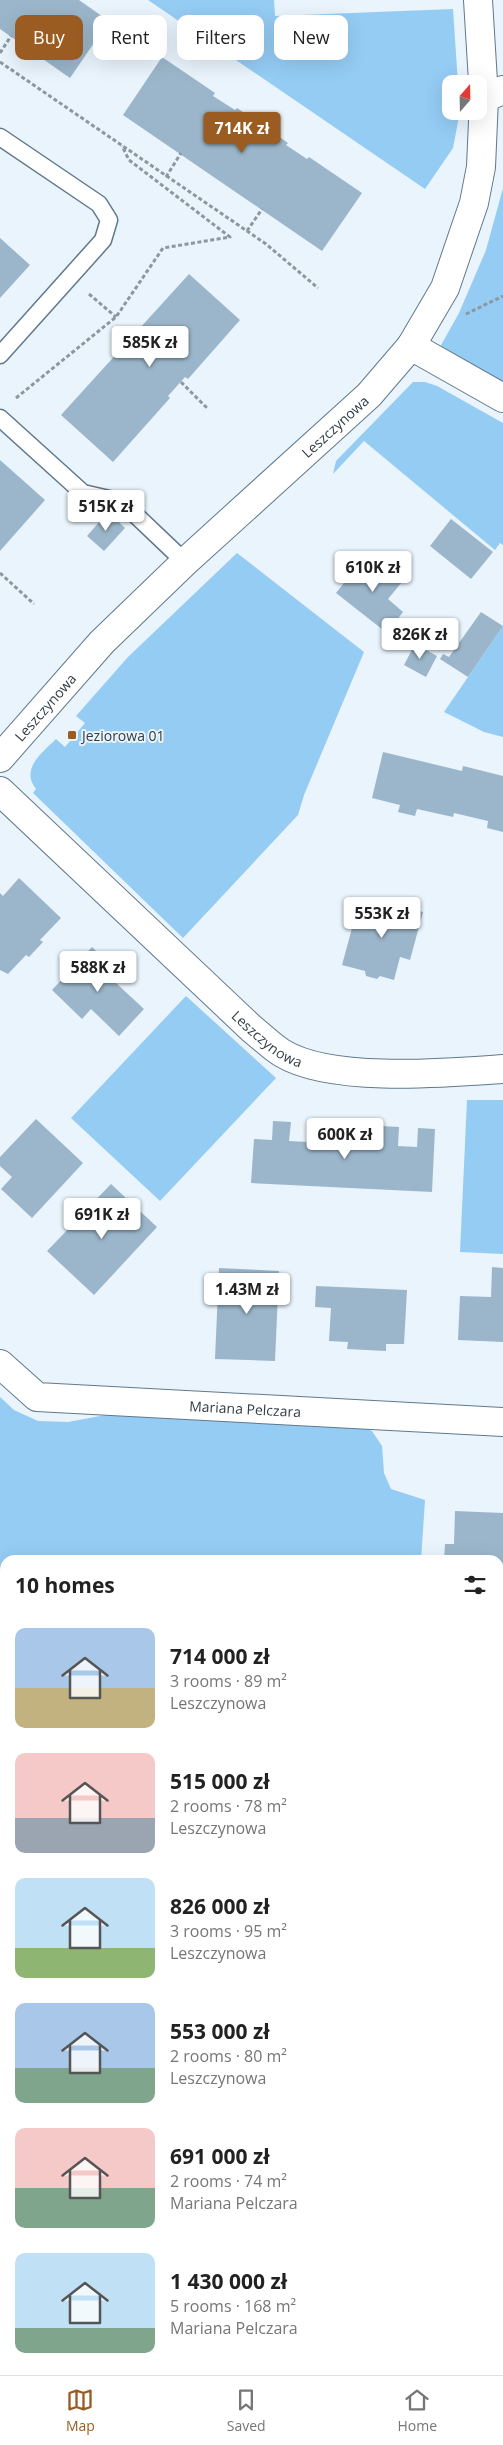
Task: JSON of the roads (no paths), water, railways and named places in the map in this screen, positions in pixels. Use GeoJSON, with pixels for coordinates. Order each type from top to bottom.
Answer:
{"type":"FeatureCollection","features":[{"type":"Feature","properties":{"kind":"street","name":"Leszczynowa"},"geometry":{"type":"LineString","coordinates":[[0,758],[102,642],[185,562],[369,395],[411,346],[445,288],[474,203],[481,167],[494,94],[478,0]]}},
{"type":"Feature","properties":{"kind":"street"},"geometry":{"type":"LineString","coordinates":[[411,346],[503,398]]}},
{"type":"Feature","properties":{"kind":"street","name":"Leszczynowa"},"geometry":{"type":"LineString","coordinates":[[0,791],[252,1029],[283,1054],[316,1066],[355,1073],[503,1069]]}},
{"type":"Feature","properties":{"kind":"street","name":"Mariana Pelczara"},"geometry":{"type":"LineString","coordinates":[[0,1364],[37,1397],[503,1422]]}},
{"type":"Feature","properties":{"kind":"lane"},"geometry":{"type":"LineString","coordinates":[[0,137],[99,204],[109,220],[103,240],[0,354]]}},
{"type":"Feature","properties":{"kind":"lane"},"geometry":{"type":"LineString","coordinates":[[0,418],[83,493],[122,502],[185,562]]}},
{"type":"Feature","properties":{"kind":"place","name":"Jeziorowa 01"},"geometry":{"type":"Point","coordinates":[72,735]}}]}
